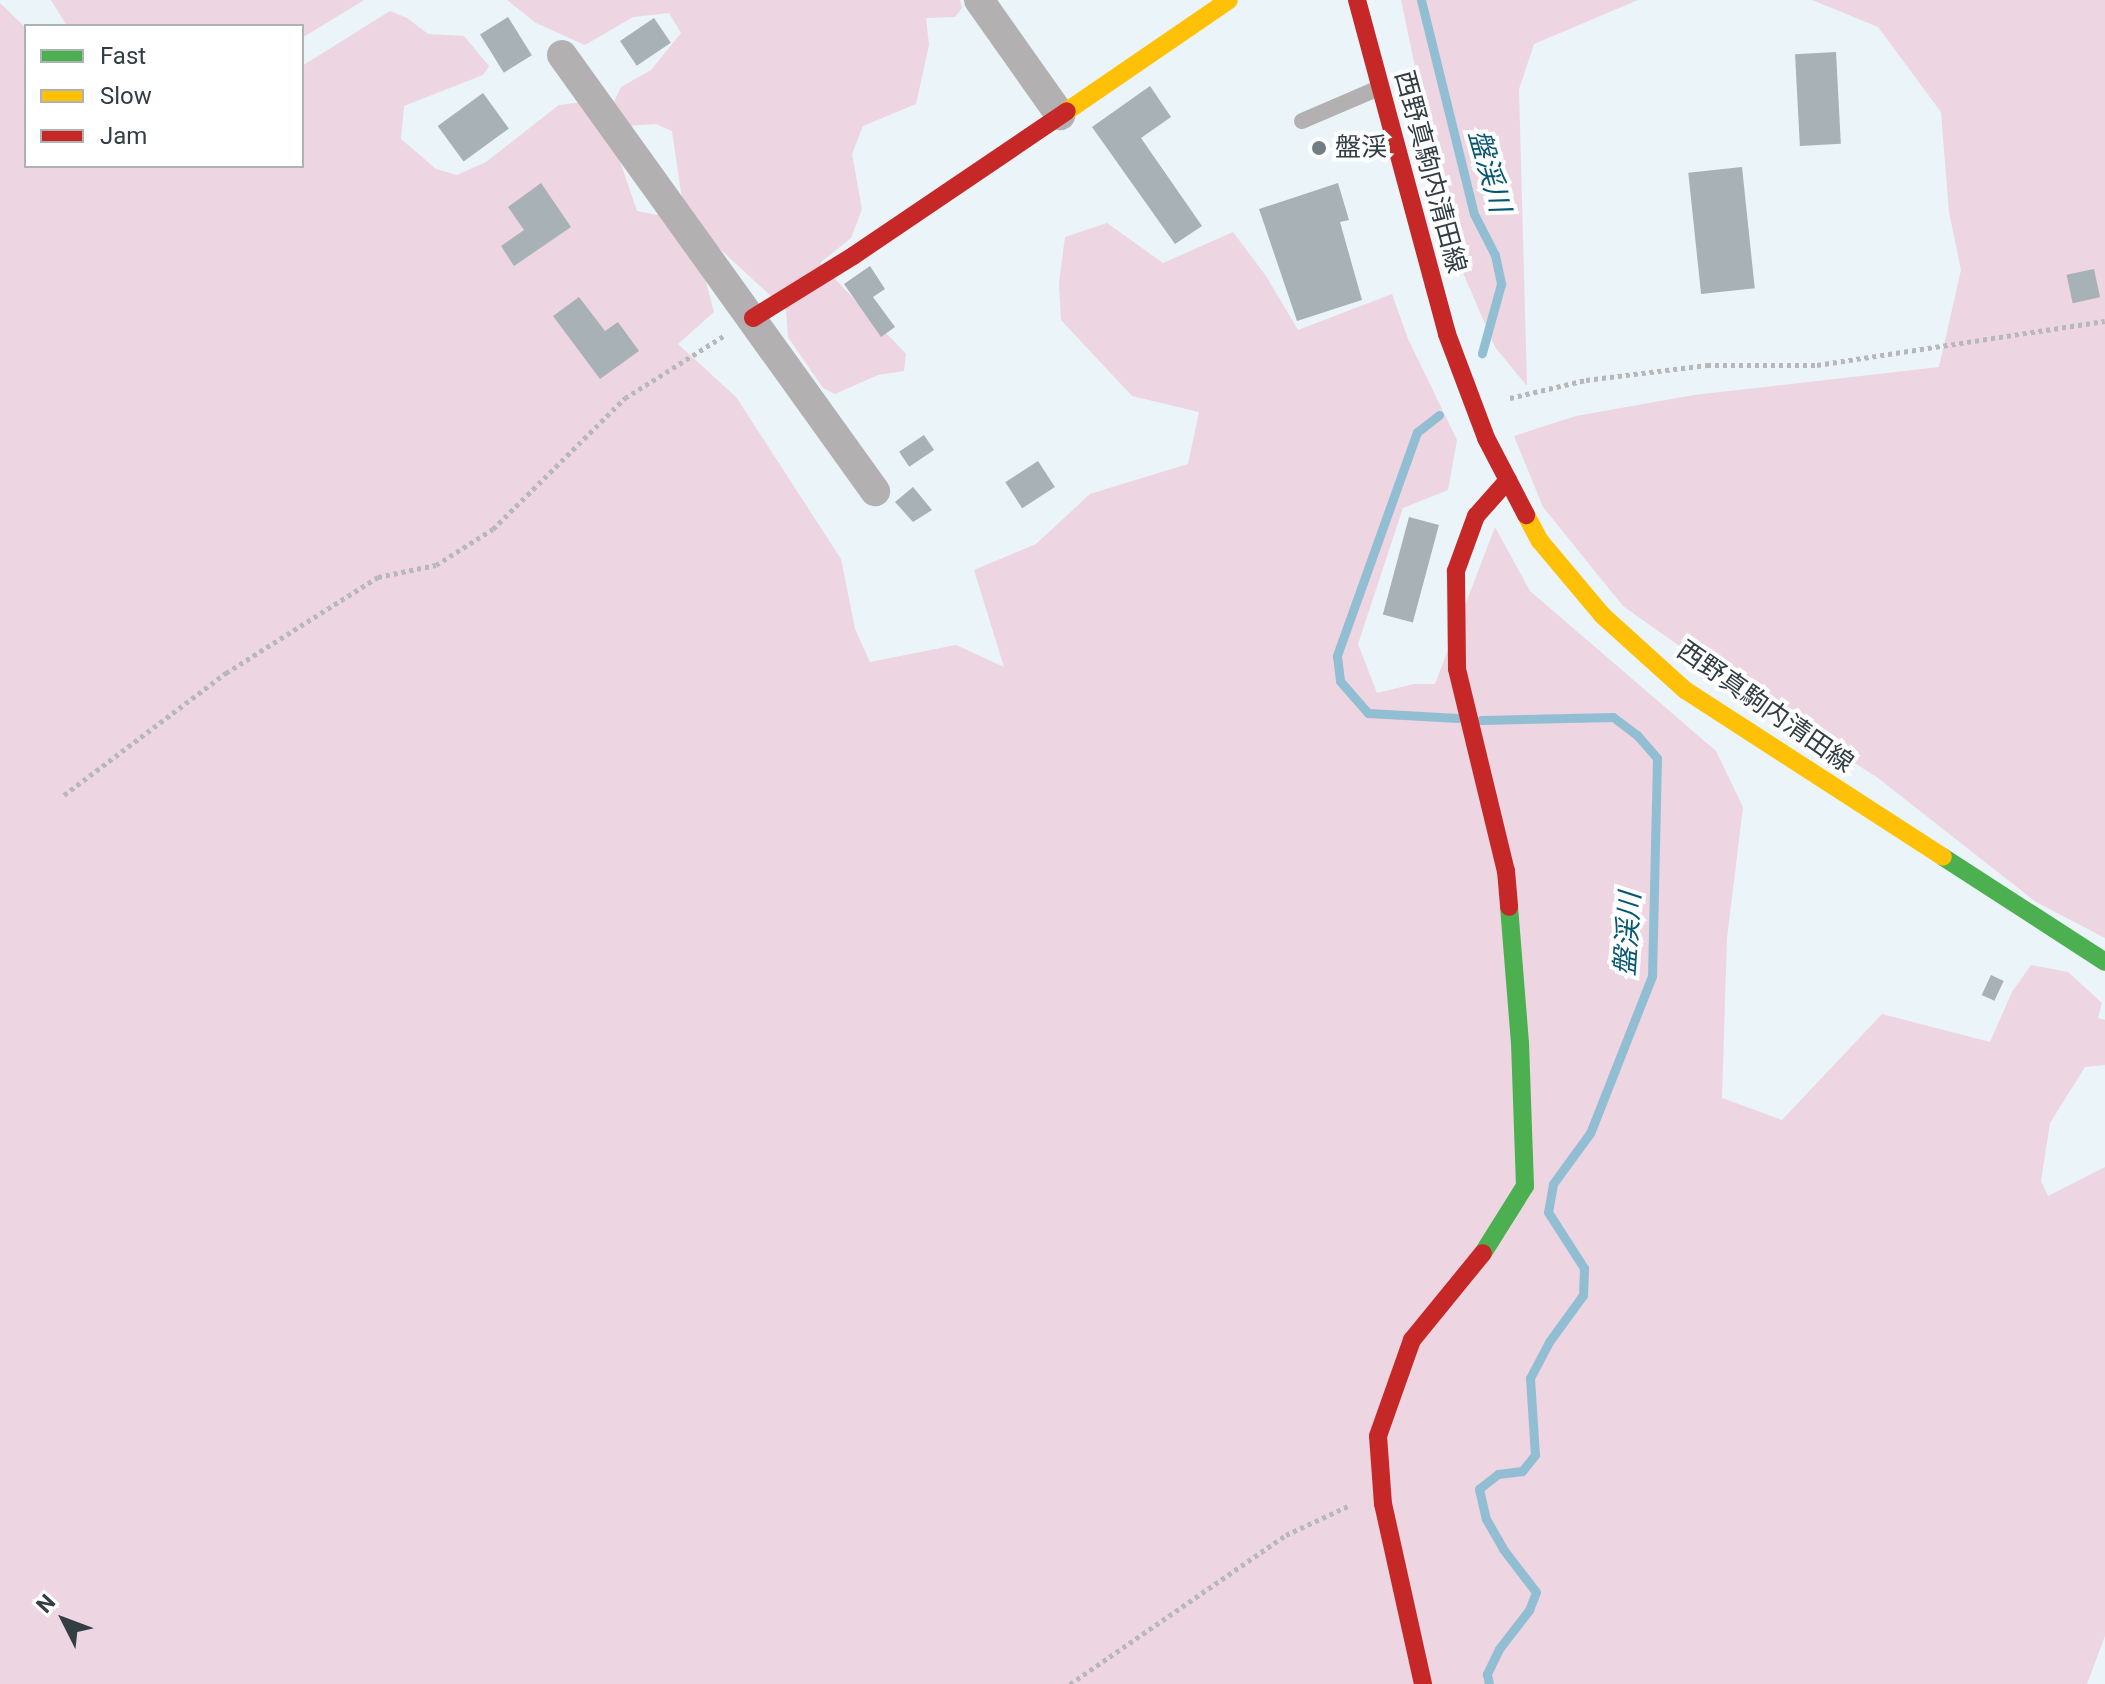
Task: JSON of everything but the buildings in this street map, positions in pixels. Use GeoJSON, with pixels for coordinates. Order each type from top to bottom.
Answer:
{"type":"FeatureCollection","features":[{"type":"Feature","properties":{"kind":"street"},"geometry":{"type":"LineString","coordinates":[[979,0],[1060,115]]}},
{"type":"Feature","properties":{"kind":"street"},"geometry":{"type":"LineString","coordinates":[[753,318],[853,256],[1229,0]]}},
{"type":"Feature","properties":{"kind":"street","name":"西野真駒内清田線"},"geometry":{"type":"LineString","coordinates":[[1357,0],[1447,334],[1474,407],[1540,541],[1602,615],[1685,690],[2105,962]]}},
{"type":"Feature","properties":{"kind":"street"},"geometry":{"type":"LineString","coordinates":[[562,55],[875,491]]}},
{"type":"Feature","properties":{"kind":"street"},"geometry":{"type":"LineString","coordinates":[[1423,1684],[1383,1504],[1378,1436],[1412,1340],[1472,1271],[1525,1186],[1520,1043],[1506,871],[1457,669],[1456,571],[1476,516],[1508,480]]}},
{"type":"Feature","properties":{"kind":"lane"},"geometry":{"type":"LineString","coordinates":[[1302,121],[1381,87]]}},
{"type":"Feature","properties":{"kind":"path"},"geometry":{"type":"LineString","coordinates":[[64,795],[226,673],[378,577],[436,565],[493,529],[625,398],[753,318]]}},
{"type":"Feature","properties":{"kind":"path"},"geometry":{"type":"LineString","coordinates":[[1474,407],[1586,380],[1707,365],[1817,365],[2105,321]]}},
{"type":"Feature","properties":{"kind":"path"},"geometry":{"type":"LineString","coordinates":[[1070,1684],[1286,1535],[1349,1505],[1383,1504]]}},
{"type":"Feature","properties":{"kind":"shaded area"},"geometry":{"type":"Polygon","coordinates":[[[51,0],[364,0],[304,37],[304,24],[66,24],[51,0]]]}},
{"type":"Feature","properties":{"kind":"shaded area"},"geometry":{"type":"Polygon","coordinates":[[[507,0],[960,0],[962,8],[955,17],[926,18],[929,45],[916,104],[863,126],[852,154],[862,209],[851,238],[820,263],[906,354],[904,371],[878,375],[835,394],[823,388],[788,337],[786,310],[720,249],[704,275],[714,312],[678,344],[736,397],[841,559],[855,629],[870,662],[956,645],[1004,667],[974,570],[1036,544],[1090,494],[1188,464],[1199,412],[1132,396],[1061,320],[1059,283],[1065,237],[1107,223],[1163,263],[1233,232],[1266,276],[1298,330],[1392,294],[1408,339],[1457,440],[1448,490],[1403,508],[1358,644],[1377,693],[1414,684],[1435,684],[1495,527],[1530,591],[1716,751],[1743,807],[1727,938],[1722,1098],[1782,1120],[1882,1014],[1990,1042],[2012,992],[2031,965],[2068,972],[2102,1003],[2098,1018],[2105,1020],[2105,1065],[2085,1067],[2050,1123],[2041,1181],[2048,1196],[2105,1167],[2105,1636],[2087,1684],[0,1684],[0,3],[24,26],[24,168],[304,168],[304,65],[390,11],[407,18],[428,34],[464,36],[489,66],[483,75],[404,106],[401,139],[436,169],[457,175],[486,162],[559,105],[584,102],[614,144],[637,211],[657,215],[682,199],[672,131],[656,124],[626,126],[612,106],[621,87],[651,70],[681,33],[669,13],[633,17],[585,45],[536,23],[507,0]]]}},
{"type":"Feature","properties":{"kind":"shaded area"},"geometry":{"type":"Polygon","coordinates":[[[1401,0],[1638,0],[1534,44],[1519,89],[1527,386],[1495,347],[1454,252],[1401,0]]]}},
{"type":"Feature","properties":{"kind":"shaded area"},"geometry":{"type":"Polygon","coordinates":[[[1812,0],[2105,0],[2105,938],[2036,902],[1878,778],[1743,691],[1623,606],[1543,507],[1514,436],[1576,416],[1694,395],[1939,367],[1961,270],[1949,212],[1941,112],[1878,27],[1812,0]]]}},
{"type":"Feature","properties":{"kind":"waterway","name":"盤渓川"},"geometry":{"type":"LineString","coordinates":[[1421,0],[1474,214],[1495,255],[1501,284],[1482,353]]}},
{"type":"Feature","properties":{"kind":"waterway","name":"盤渓川"},"geometry":{"type":"LineString","coordinates":[[1439,415],[1417,432],[1337,656],[1340,681],[1368,713],[1458,718]]}},
{"type":"Feature","properties":{"kind":"waterway","name":"盤渓川"},"geometry":{"type":"LineString","coordinates":[[1481,720],[1613,717],[1637,735],[1657,758],[1652,976],[1590,1133],[1553,1184],[1548,1212],[1584,1268],[1583,1295],[1549,1342],[1530,1378],[1535,1455],[1522,1471],[1498,1474],[1479,1489],[1486,1519],[1503,1549],[1536,1592],[1529,1610],[1499,1649],[1487,1674],[1489,1684]]}},
{"type":"Feature","properties":{"kind":"traffic: fast"},"geometry":{"type":"LineString","coordinates":[[1943,857],[2105,962]]}},
{"type":"Feature","properties":{"kind":"traffic: fast"},"geometry":{"type":"LineString","coordinates":[[1483,1253],[1525,1186],[1520,1043],[1509,907]]}},
{"type":"Feature","properties":{"kind":"traffic: slow"},"geometry":{"type":"LineString","coordinates":[[1067,111],[1229,0]]}},
{"type":"Feature","properties":{"kind":"traffic: slow"},"geometry":{"type":"LineString","coordinates":[[1526,515],[1540,541],[1602,615],[1685,690],[1943,857]]}},
{"type":"Feature","properties":{"kind":"traffic: jam"},"geometry":{"type":"LineString","coordinates":[[1357,0],[1447,334],[1486,438],[1526,515]]}},
{"type":"Feature","properties":{"kind":"traffic: jam"},"geometry":{"type":"LineString","coordinates":[[753,318],[853,256],[1067,111]]}},
{"type":"Feature","properties":{"kind":"traffic: jam"},"geometry":{"type":"LineString","coordinates":[[1508,480],[1476,516],[1456,571],[1457,669],[1506,871],[1509,907]]}},
{"type":"Feature","properties":{"kind":"traffic: jam"},"geometry":{"type":"LineString","coordinates":[[1423,1684],[1383,1504],[1378,1436],[1412,1340],[1483,1253]]}},
{"type":"Feature","properties":{"kind":"place","name":"盤渓"},"geometry":{"type":"Point","coordinates":[1319,148]}}]}
